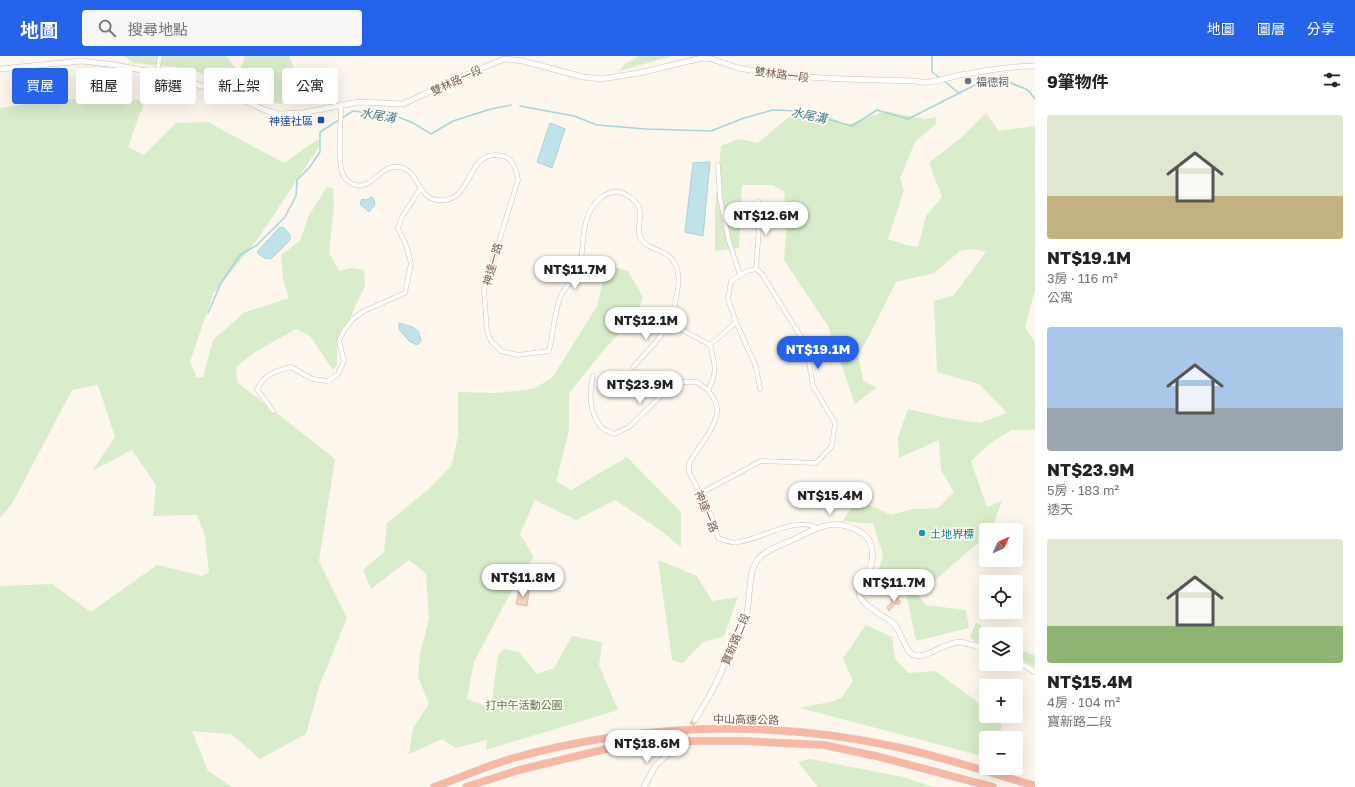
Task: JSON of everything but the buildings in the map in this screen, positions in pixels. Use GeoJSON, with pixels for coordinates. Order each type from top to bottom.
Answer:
{"type":"FeatureCollection","features":[{"type":"Feature","properties":{"kind":"highway","name":"中山高速公路"},"geometry":{"type":"LineString","coordinates":[[434,787],[507,760],[579,742],[654,732],[735,728],[769,729],[826,735],[891,746],[936,757],[1035,786]]}},
{"type":"Feature","properties":{"kind":"highway","name":"中山高速公路"},"geometry":{"type":"LineString","coordinates":[[466,787],[519,770],[578,754],[645,744],[695,741],[784,742],[824,745],[876,756],[993,787]]}},
{"type":"Feature","properties":{"kind":"street"},"geometry":{"type":"LineString","coordinates":[[158,68],[160,56]]}},
{"type":"Feature","properties":{"kind":"street","name":"雙林路一段"},"geometry":{"type":"LineString","coordinates":[[196,84],[229,94],[265,110],[279,114],[302,113],[341,104],[359,102],[403,104],[504,59],[523,61],[583,77],[601,79],[639,73],[702,58],[712,59],[738,68],[787,76],[915,81],[924,83],[959,75],[998,69],[1035,66]]}},
{"type":"Feature","properties":{"kind":"street","name":"雙林路一段"},"geometry":{"type":"LineString","coordinates":[[0,69],[82,61],[140,70]]}},
{"type":"Feature","properties":{"kind":"street","name":"神達一路"},"geometry":{"type":"LineString","coordinates":[[341,104],[341,170],[348,182],[355,186],[364,185],[390,168],[400,167],[410,171],[420,189],[427,196],[435,199],[446,200],[455,197],[460,193],[477,164],[491,155],[506,157],[515,166],[518,180],[484,290],[487,331],[491,341],[501,351],[518,355],[549,351],[560,299],[564,290],[581,266],[587,216],[594,204],[609,192],[620,192],[634,200],[639,206],[641,217],[639,228],[640,237],[648,246],[668,254],[677,266],[679,276],[676,300],[670,323]]}},
{"type":"Feature","properties":{"kind":"street"},"geometry":{"type":"LineString","coordinates":[[718,165],[720,198],[729,241],[740,275]]}},
{"type":"Feature","properties":{"kind":"street"},"geometry":{"type":"LineString","coordinates":[[273,411],[257,389],[262,379],[277,370],[291,368],[312,379],[328,381],[338,374],[344,361],[339,342],[344,330],[353,319],[364,310],[406,293],[411,263],[406,245],[398,228],[402,216],[420,189]]}},
{"type":"Feature","properties":{"kind":"street"},"geometry":{"type":"LineString","coordinates":[[756,270],[759,228],[758,201]]}},
{"type":"Feature","properties":{"kind":"street"},"geometry":{"type":"LineString","coordinates":[[701,493],[761,461],[816,463],[832,446],[835,423],[813,386],[806,344],[762,274],[756,270],[747,271],[731,281],[728,299],[736,322],[756,367],[760,389]]}},
{"type":"Feature","properties":{"kind":"street"},"geometry":{"type":"LineString","coordinates":[[710,345],[736,322]]}},
{"type":"Feature","properties":{"kind":"street"},"geometry":{"type":"LineString","coordinates":[[594,376],[590,393],[592,409],[600,427],[614,434],[629,427],[668,389],[679,382],[697,382],[708,390],[715,374],[715,364],[710,345],[670,323],[655,343],[633,367]]}},
{"type":"Feature","properties":{"kind":"street","name":"神達一路"},"geometry":{"type":"LineString","coordinates":[[708,390],[716,401],[718,410],[715,421],[689,464],[689,472],[711,515],[718,538],[738,543],[790,526],[809,524],[816,528]]}},
{"type":"Feature","properties":{"kind":"street","name":"寶新路二段"},"geometry":{"type":"LineString","coordinates":[[694,720],[716,684],[731,647],[746,619],[752,569],[758,559],[767,552],[816,528],[830,525],[848,527],[862,531],[871,545],[873,561],[861,586],[859,594],[864,602],[894,624],[900,631],[908,649],[914,655],[921,656],[947,644],[959,642],[979,647]]}},
{"type":"Feature","properties":{"kind":"street"},"geometry":{"type":"LineString","coordinates":[[1023,664],[1035,672]]}},
{"type":"Feature","properties":{"kind":"street"},"geometry":{"type":"LineString","coordinates":[[644,787],[655,766],[668,754]]}},
{"type":"Feature","properties":{"kind":"green space"},"geometry":{"type":"Polygon","coordinates":[[[124,56],[226,56],[235,68],[204,68],[204,75],[196,72],[196,68],[134,63],[124,56]]]}},
{"type":"Feature","properties":{"kind":"green space"},"geometry":{"type":"Polygon","coordinates":[[[245,56],[289,56],[294,68],[282,68],[282,104],[274,102],[274,68],[241,68],[245,56]]]}},
{"type":"Feature","properties":{"kind":"green space"},"geometry":{"type":"Polygon","coordinates":[[[639,56],[672,56],[619,71],[625,64],[639,56]]]}},
{"type":"Feature","properties":{"kind":"green space"},"geometry":{"type":"Polygon","coordinates":[[[68,99],[76,99],[76,104],[132,104],[132,100],[140,100],[140,104],[144,104],[128,147],[144,155],[176,123],[208,122],[284,163],[318,139],[321,144],[259,237],[213,294],[190,362],[197,378],[203,377],[213,340],[245,312],[289,298],[283,280],[281,255],[300,241],[309,215],[327,187],[333,188],[334,207],[329,253],[339,271],[352,268],[364,270],[365,285],[348,323],[337,341],[337,365],[333,370],[310,336],[296,329],[255,352],[236,367],[237,382],[335,459],[319,561],[347,618],[320,684],[306,734],[260,759],[231,734],[192,731],[208,771],[232,787],[0,787],[0,586],[52,584],[91,612],[157,565],[202,576],[209,572],[205,536],[197,515],[153,516],[156,485],[132,450],[92,471],[115,437],[98,385],[72,390],[12,504],[0,518],[0,108],[24,104],[68,104],[68,99]]]}},
{"type":"Feature","properties":{"kind":"green space"},"geometry":{"type":"Polygon","coordinates":[[[817,111],[847,125],[885,111],[924,119],[936,117],[936,124],[915,142],[900,178],[904,190],[888,239],[918,247],[926,216],[942,197],[929,163],[964,135],[986,113],[999,131],[1035,126],[1035,290],[1025,328],[1035,342],[1035,430],[1012,430],[989,444],[971,461],[987,507],[1002,501],[994,523],[979,523],[979,542],[918,595],[926,605],[966,610],[969,628],[916,641],[906,593],[899,582],[871,594],[883,555],[873,524],[843,521],[857,499],[891,515],[912,509],[938,508],[954,492],[941,470],[939,440],[899,458],[898,437],[908,409],[942,417],[980,423],[1007,413],[979,384],[937,372],[934,301],[954,295],[986,252],[972,249],[960,251],[934,273],[896,282],[858,355],[863,380],[876,388],[855,404],[828,326],[784,260],[787,223],[784,191],[773,185],[742,185],[739,248],[715,251],[715,209],[721,146],[738,139],[758,143],[790,116],[817,111]]]}},
{"type":"Feature","properties":{"kind":"green space","name":"打中午活動公園"},"geometry":{"type":"Polygon","coordinates":[[[607,265],[628,271],[643,297],[637,313],[603,351],[569,393],[569,431],[556,481],[571,490],[627,457],[681,512],[681,547],[660,530],[615,500],[576,520],[535,500],[520,534],[534,557],[513,588],[474,662],[467,699],[491,708],[498,655],[504,649],[519,652],[537,674],[554,668],[572,636],[602,642],[599,665],[618,710],[486,750],[487,740],[456,748],[442,739],[409,754],[413,728],[429,704],[418,677],[420,654],[429,619],[426,574],[409,560],[371,589],[363,570],[384,552],[387,523],[430,488],[452,465],[458,435],[458,392],[495,393],[533,389],[552,378],[597,306],[607,265]]]}},
{"type":"Feature","properties":{"kind":"green space"},"geometry":{"type":"Polygon","coordinates":[[[658,560],[697,576],[712,601],[738,597],[724,636],[702,643],[683,663],[672,660],[658,560]]]}},
{"type":"Feature","properties":{"kind":"green space"},"geometry":{"type":"Polygon","coordinates":[[[976,622],[983,627],[979,627],[979,643],[970,637],[976,622]]]}},
{"type":"Feature","properties":{"kind":"green space"},"geometry":{"type":"Polygon","coordinates":[[[866,625],[892,637],[895,658],[908,673],[935,671],[979,704],[979,723],[1000,723],[1002,725],[1000,731],[979,731],[979,755],[800,708],[834,701],[841,698],[853,681],[843,658],[866,625]]]}},
{"type":"Feature","properties":{"kind":"green space"},"geometry":{"type":"Polygon","coordinates":[[[1023,650],[1035,656],[1035,667],[1023,660],[1023,650]]]}},
{"type":"Feature","properties":{"kind":"green space"},"geometry":{"type":"Polygon","coordinates":[[[810,759],[903,777],[933,787],[818,787],[798,762],[810,759]]]}},
{"type":"Feature","properties":{"kind":"water"},"geometry":{"type":"Polygon","coordinates":[[[550,123],[565,129],[552,168],[537,162],[550,123]]]}},
{"type":"Feature","properties":{"kind":"water"},"geometry":{"type":"Polygon","coordinates":[[[710,162],[703,236],[685,232],[693,163],[710,162]]]}},
{"type":"Feature","properties":{"kind":"water"},"geometry":{"type":"Polygon","coordinates":[[[372,197],[375,205],[369,212],[360,204],[362,199],[366,200],[372,197]]]}},
{"type":"Feature","properties":{"kind":"water"},"geometry":{"type":"Polygon","coordinates":[[[280,227],[284,228],[290,235],[290,240],[271,259],[264,258],[257,252],[280,227]]]}},
{"type":"Feature","properties":{"kind":"water"},"geometry":{"type":"Polygon","coordinates":[[[399,323],[411,326],[419,332],[421,341],[417,345],[409,341],[399,329],[399,323]]]}},
{"type":"Feature","properties":{"kind":"waterway"},"geometry":{"type":"LineString","coordinates":[[932,56],[932,72],[940,78]]}},
{"type":"Feature","properties":{"kind":"waterway"},"geometry":{"type":"LineString","coordinates":[[943,80],[960,94]]}},
{"type":"Feature","properties":{"kind":"waterway","name":"水尾溝"},"geometry":{"type":"LineString","coordinates":[[520,106],[574,116],[597,125],[646,129],[711,131],[744,118],[773,110],[799,111],[852,126],[877,110],[908,119],[983,81],[1006,81],[1028,90],[1035,99]]}},
{"type":"Feature","properties":{"kind":"waterway","name":"水尾溝"},"geometry":{"type":"LineString","coordinates":[[208,313],[221,283],[240,255],[257,245],[285,217],[296,196],[297,180],[309,168],[320,152],[320,132],[353,111],[396,116],[413,123],[431,134],[453,121],[491,109],[511,105]]}},
{"type":"Feature","properties":{"kind":"tunnel"},"geometry":{"type":"LineString","coordinates":[[668,754],[695,720]]}},
{"type":"Feature","properties":{"kind":"place","name":"福德祠"},"geometry":{"type":"Point","coordinates":[968,81]}},
{"type":"Feature","properties":{"kind":"place","name":"神達社區"},"geometry":{"type":"Point","coordinates":[321,120]}},
{"type":"Feature","properties":{"kind":"place","name":"土地界標"},"geometry":{"type":"Point","coordinates":[922,533]}}]}
